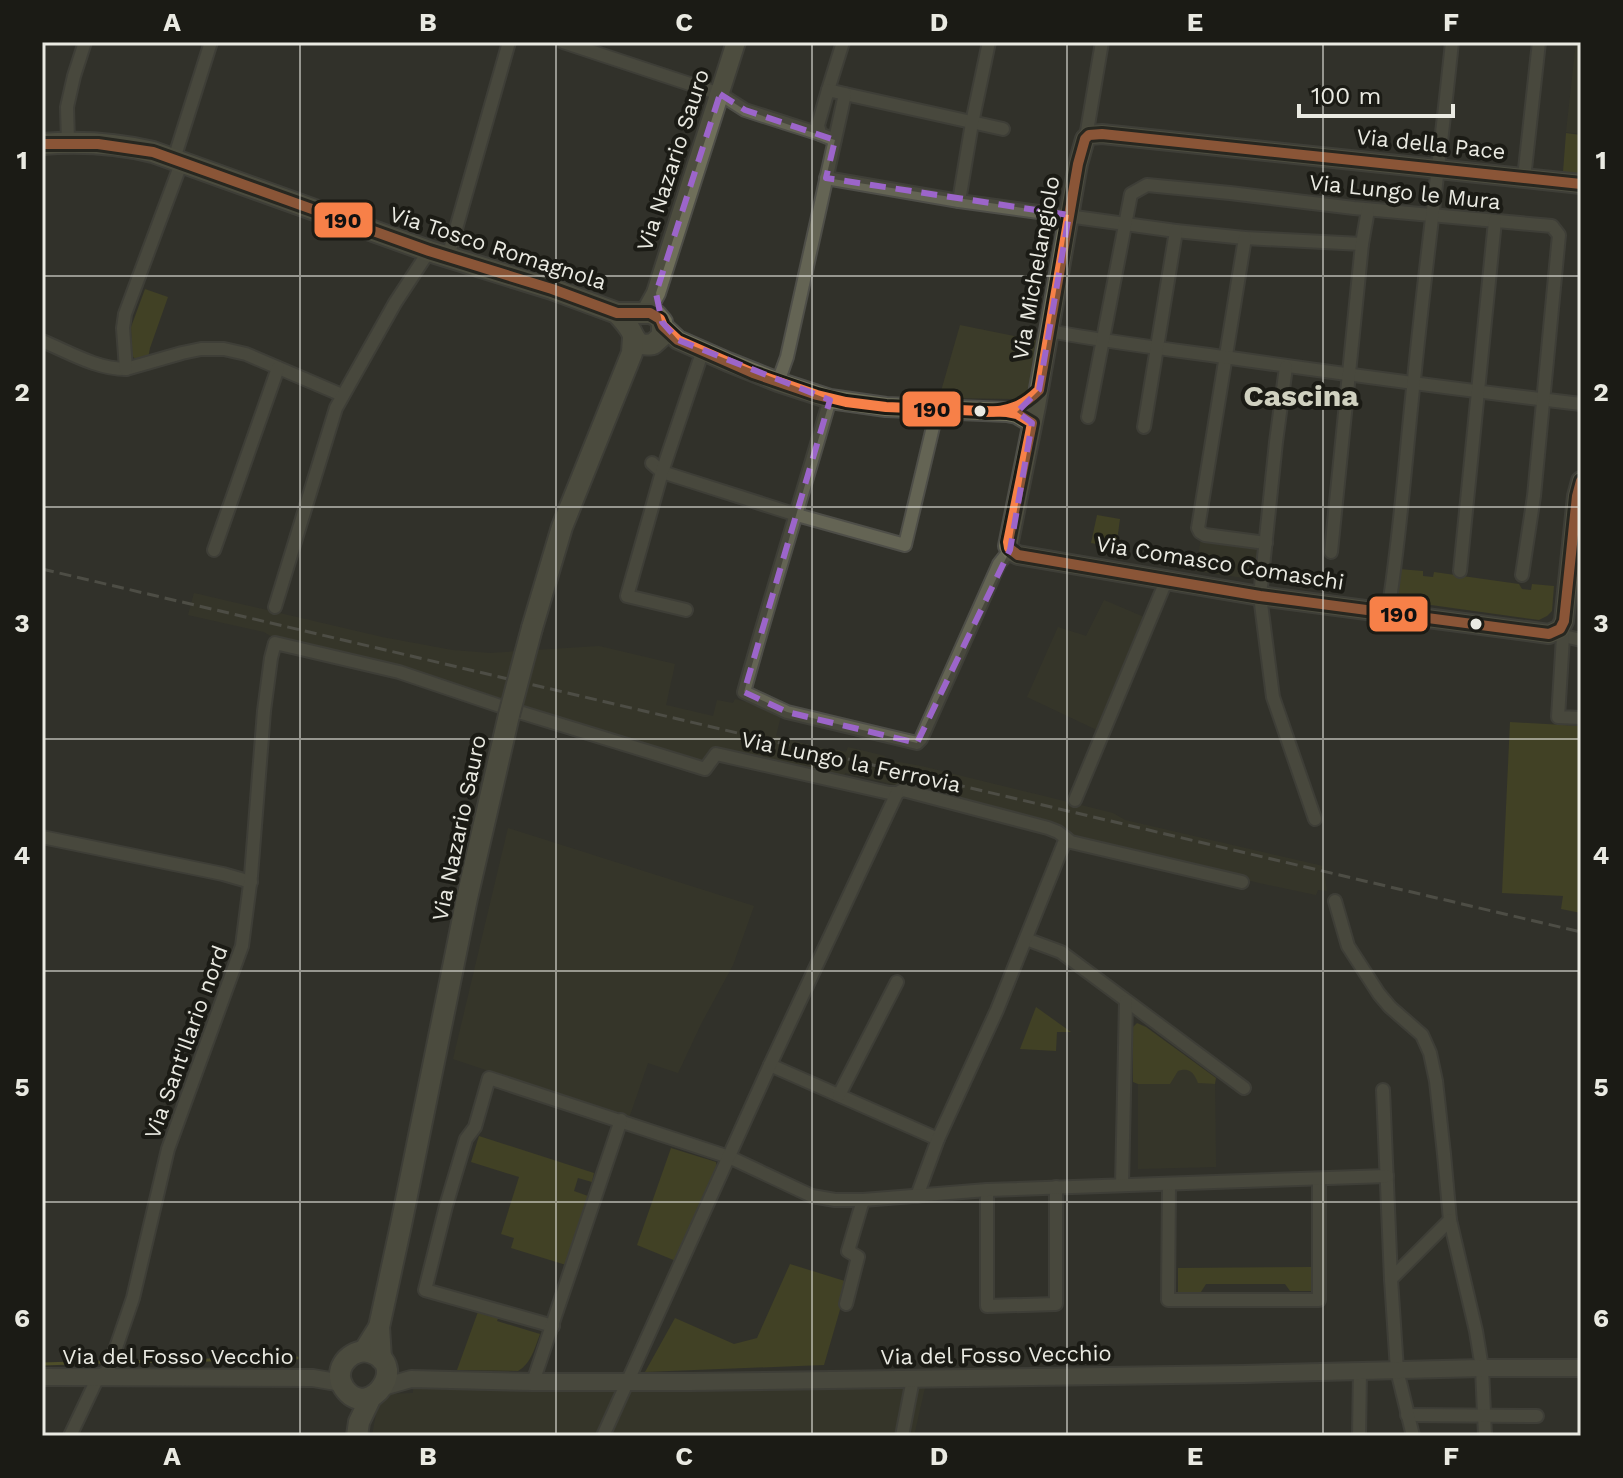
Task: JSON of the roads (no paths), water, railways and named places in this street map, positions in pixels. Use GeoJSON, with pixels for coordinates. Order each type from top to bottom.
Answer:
{"type":"FeatureCollection","features":[{"type":"Feature","properties":{"kind":"main road","name":"Via Nazario Sauro"},"geometry":{"type":"LineString","coordinates":[[358,1429],[366,1376],[401,1225],[483,823],[532,628],[562,527],[646,330],[736,42]]}},
{"type":"Feature","properties":{"kind":"main road","name":"Via della Pace"},"geometry":{"type":"LineString","coordinates":[[1086,137],[1102,134],[1581,184]]}},
{"type":"Feature","properties":{"kind":"main road","name":"Via Michelangiolo"},"geometry":{"type":"LineString","coordinates":[[1010,550],[1008,542],[1086,137]]}},
{"type":"Feature","properties":{"kind":"main road","name":"Via Tosco Romagnola"},"geometry":{"type":"LineString","coordinates":[[42,144],[68,142],[128,146],[178,160],[326,216],[552,289],[646,330],[830,399],[886,407],[1007,412]]}},
{"type":"Feature","properties":{"kind":"main road"},"geometry":{"type":"LineString","coordinates":[[1007,412],[1028,401],[1039,390]]}},
{"type":"Feature","properties":{"kind":"main road"},"geometry":{"type":"LineString","coordinates":[[1007,412],[1032,423]]}},
{"type":"Feature","properties":{"kind":"main road"},"geometry":{"type":"LineString","coordinates":[[1557,635],[1564,621],[1581,481]]}},
{"type":"Feature","properties":{"kind":"main road","name":"Via Comasco Comaschi"},"geometry":{"type":"LineString","coordinates":[[1010,550],[1018,555],[1260,596],[1557,635]]}},
{"type":"Feature","properties":{"kind":"street"},"geometry":{"type":"LineString","coordinates":[[68,142],[67,107],[85,42]]}},
{"type":"Feature","properties":{"kind":"street"},"geometry":{"type":"LineString","coordinates":[[126,369],[125,314],[178,160],[211,42]]}},
{"type":"Feature","properties":{"kind":"street"},"geometry":{"type":"LineString","coordinates":[[275,607],[342,395],[395,303],[438,254],[509,42]]}},
{"type":"Feature","properties":{"kind":"street"},"geometry":{"type":"LineString","coordinates":[[563,42],[720,94],[745,110],[835,140]]}},
{"type":"Feature","properties":{"kind":"street"},"geometry":{"type":"LineString","coordinates":[[820,134],[818,125],[843,42]]}},
{"type":"Feature","properties":{"kind":"street"},"geometry":{"type":"LineString","coordinates":[[959,201],[989,42]]}},
{"type":"Feature","properties":{"kind":"street","name":"Via Michelangiolo"},"geometry":{"type":"LineString","coordinates":[[1086,137],[1102,42]]}},
{"type":"Feature","properties":{"kind":"street"},"geometry":{"type":"LineString","coordinates":[[1388,612],[1396,563],[1452,42]]}},
{"type":"Feature","properties":{"kind":"street"},"geometry":{"type":"LineString","coordinates":[[1524,178],[1539,42]]}},
{"type":"Feature","properties":{"kind":"street"},"geometry":{"type":"LineString","coordinates":[[828,90],[1003,129]]}},
{"type":"Feature","properties":{"kind":"street"},"geometry":{"type":"LineString","coordinates":[[778,382],[787,357],[845,94]]}},
{"type":"Feature","properties":{"kind":"street"},"geometry":{"type":"LineString","coordinates":[[826,178],[1126,225],[1245,238],[1362,244]]}},
{"type":"Feature","properties":{"kind":"street","name":"Via Lungo le Mura"},"geometry":{"type":"LineString","coordinates":[[1088,417],[1131,194],[1147,185],[1368,210],[1552,226],[1559,235],[1534,496],[1522,575]]}},
{"type":"Feature","properties":{"kind":"street"},"geometry":{"type":"LineString","coordinates":[[1331,552],[1368,210]]}},
{"type":"Feature","properties":{"kind":"street"},"geometry":{"type":"LineString","coordinates":[[1460,571],[1495,221]]}},
{"type":"Feature","properties":{"kind":"street"},"geometry":{"type":"LineString","coordinates":[[1144,427],[1176,231]]}},
{"type":"Feature","properties":{"kind":"street"},"geometry":{"type":"LineString","coordinates":[[1245,238],[1198,530],[1205,535],[1266,543]]}},
{"type":"Feature","properties":{"kind":"street"},"geometry":{"type":"LineString","coordinates":[[1049,331],[1286,367],[1581,404]]}},
{"type":"Feature","properties":{"kind":"street"},"geometry":{"type":"LineString","coordinates":[[42,341],[116,369],[210,348],[236,351],[342,395]]}},
{"type":"Feature","properties":{"kind":"street"},"geometry":{"type":"LineString","coordinates":[[686,610],[627,596],[657,467],[703,350]]}},
{"type":"Feature","properties":{"kind":"street"},"geometry":{"type":"LineString","coordinates":[[1286,367],[1260,596],[1273,697],[1315,819]]}},
{"type":"Feature","properties":{"kind":"street"},"geometry":{"type":"LineString","coordinates":[[214,550],[278,368]]}},
{"type":"Feature","properties":{"kind":"street"},"geometry":{"type":"LineString","coordinates":[[830,399],[744,692],[787,712],[917,743],[948,682],[999,564],[1010,550]]}},
{"type":"Feature","properties":{"kind":"street"},"geometry":{"type":"LineString","coordinates":[[657,467],[797,515],[905,545],[937,410]]}},
{"type":"Feature","properties":{"kind":"street"},"geometry":{"type":"LineString","coordinates":[[1075,800],[1166,581]]}},
{"type":"Feature","properties":{"kind":"street"},"geometry":{"type":"LineString","coordinates":[[1581,640],[1557,635],[1558,717],[1581,718]]}},
{"type":"Feature","properties":{"kind":"street","name":"Via Lungo la Ferrovia"},"geometry":{"type":"LineString","coordinates":[[275,643],[399,672],[705,769],[716,754],[897,793],[903,790],[1048,828],[1071,842],[1242,882]]}},
{"type":"Feature","properties":{"kind":"street","name":"Via Sant'Ilario nord"},"geometry":{"type":"LineString","coordinates":[[70,1436],[114,1353],[133,1298],[168,1149],[242,946],[251,882],[263,713],[275,643]]}},
{"type":"Feature","properties":{"kind":"street"},"geometry":{"type":"LineString","coordinates":[[603,1436],[897,793]]}},
{"type":"Feature","properties":{"kind":"street"},"geometry":{"type":"LineString","coordinates":[[42,837],[251,882]]}},
{"type":"Feature","properties":{"kind":"street"},"geometry":{"type":"LineString","coordinates":[[917,1196],[938,1139],[997,1010],[1066,838]]}},
{"type":"Feature","properties":{"kind":"street"},"geometry":{"type":"LineString","coordinates":[[1335,901],[1348,946],[1390,1007],[1417,1029],[1427,1045],[1436,1081],[1450,1220],[1482,1368],[1485,1436]]}},
{"type":"Feature","properties":{"kind":"street"},"geometry":{"type":"LineString","coordinates":[[1026,939],[1061,952],[1244,1088]]}},
{"type":"Feature","properties":{"kind":"street"},"geometry":{"type":"LineString","coordinates":[[839,1095],[897,982]]}},
{"type":"Feature","properties":{"kind":"street"},"geometry":{"type":"LineString","coordinates":[[1122,1185],[1126,1001]]}},
{"type":"Feature","properties":{"kind":"street"},"geometry":{"type":"LineString","coordinates":[[770,1065],[938,1139]]}},
{"type":"Feature","properties":{"kind":"street"},"geometry":{"type":"LineString","coordinates":[[553,1326],[425,1290],[466,1139],[475,1127],[489,1078],[729,1157],[812,1196],[835,1200],[987,1190],[1387,1176]]}},
{"type":"Feature","properties":{"kind":"street"},"geometry":{"type":"LineString","coordinates":[[1383,1090],[1397,1370],[1413,1436]]}},
{"type":"Feature","properties":{"kind":"street"},"geometry":{"type":"LineString","coordinates":[[533,1382],[621,1120]]}},
{"type":"Feature","properties":{"kind":"street"},"geometry":{"type":"LineString","coordinates":[[1169,1184],[1168,1300],[1319,1300],[1319,1179]]}},
{"type":"Feature","properties":{"kind":"street"},"geometry":{"type":"LineString","coordinates":[[987,1190],[987,1306],[1056,1304],[1056,1187]]}},
{"type":"Feature","properties":{"kind":"street"},"geometry":{"type":"LineString","coordinates":[[846,1304],[858,1257],[848,1251],[863,1200]]}},
{"type":"Feature","properties":{"kind":"street"},"geometry":{"type":"LineString","coordinates":[[1391,1279],[1450,1220]]}},
{"type":"Feature","properties":{"kind":"street","name":"Via del Fosso Vecchio"},"geometry":{"type":"LineString","coordinates":[[42,1377],[103,1374],[313,1378],[328,1373],[411,1379],[626,1382],[1581,1368]]}},
{"type":"Feature","properties":{"kind":"street"},"geometry":{"type":"LineString","coordinates":[[1359,1436],[1360,1371]]}},
{"type":"Feature","properties":{"kind":"street"},"geometry":{"type":"LineString","coordinates":[[902,1436],[913,1379]]}},
{"type":"Feature","properties":{"kind":"street"},"geometry":{"type":"LineString","coordinates":[[1407,1415],[1537,1416]]}},
{"type":"Feature","properties":{"kind":"waterway"},"geometry":{"type":"LineString","coordinates":[[114,1362],[297,1358]]}},
{"type":"Feature","properties":{"kind":"waterway"},"geometry":{"type":"LineString","coordinates":[[42,1364],[106,1362]]}},
{"type":"Feature","properties":{"kind":"railway"},"geometry":{"type":"LineString","coordinates":[[42,569],[1581,932]]}},
{"type":"Feature","properties":{"kind":"district","name":"Cascina"},"geometry":{"type":"Point","coordinates":[1301,395]}}]}
